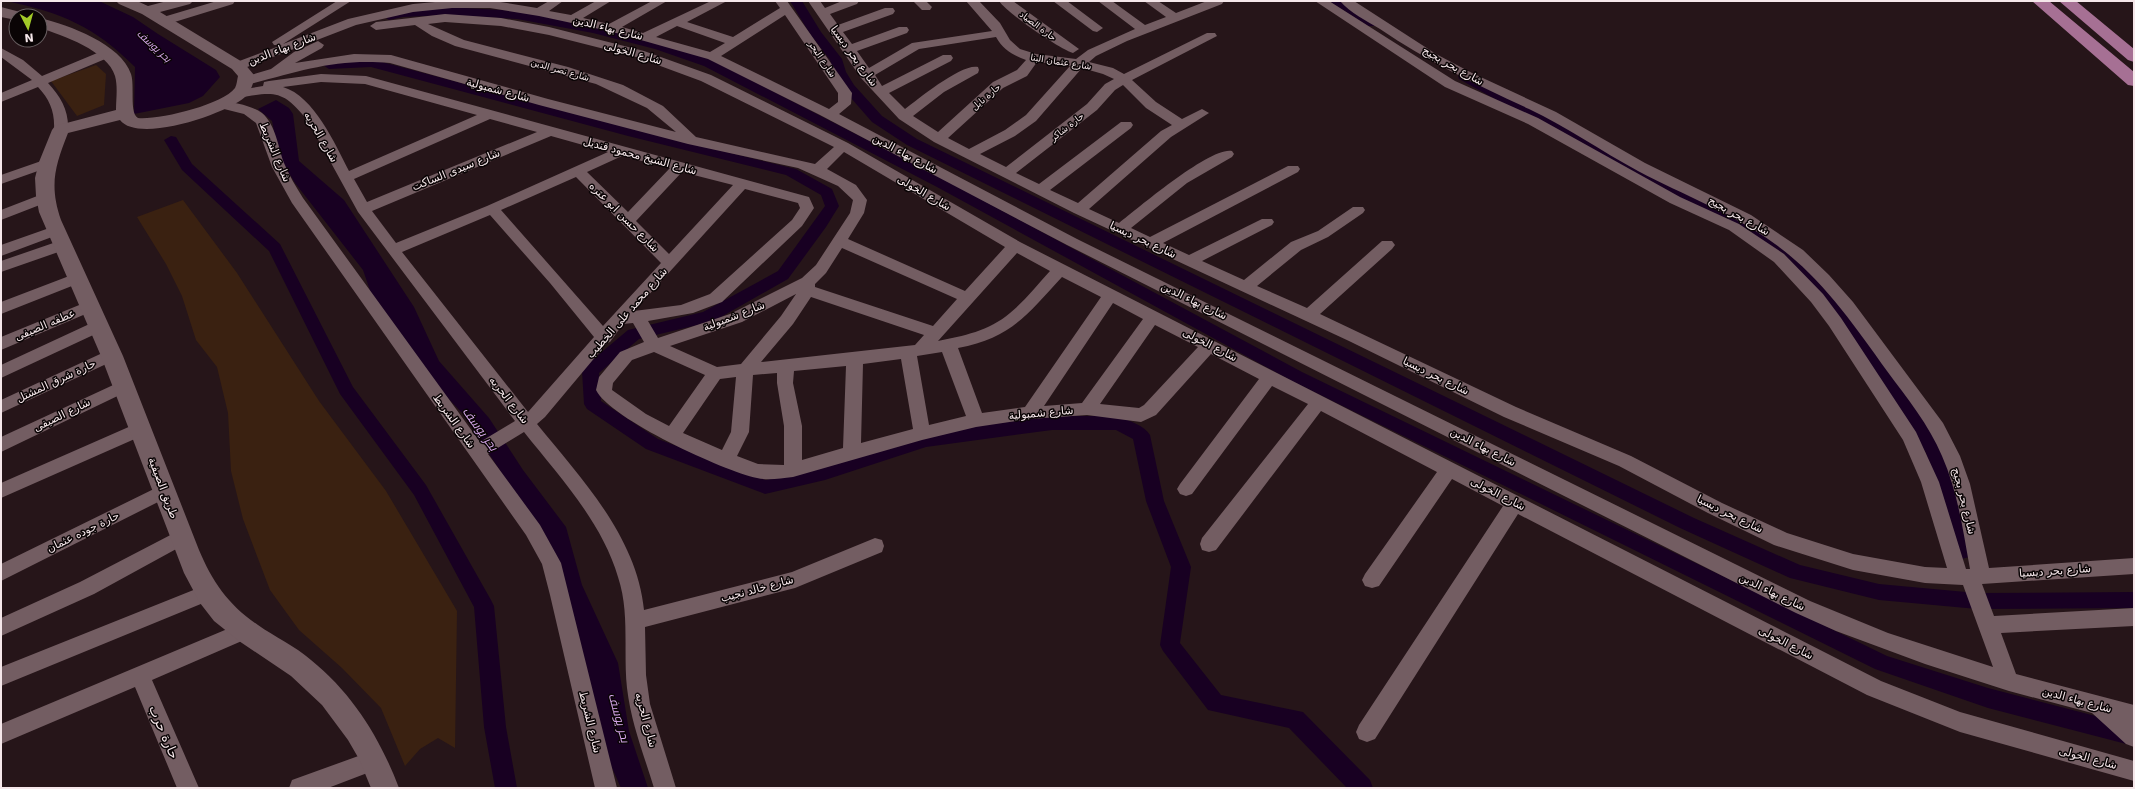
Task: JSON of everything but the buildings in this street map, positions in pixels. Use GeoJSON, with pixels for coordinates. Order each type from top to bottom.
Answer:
{"type":"FeatureCollection","features":[{"type":"Feature","properties":{"kind":"highway"},"geometry":{"type":"LineString","coordinates":[[2040,1],[2134,81]]}},
{"type":"Feature","properties":{"kind":"highway"},"geometry":{"type":"LineString","coordinates":[[2067,1],[2134,57]]}},
{"type":"Feature","properties":{"kind":"street"},"geometry":{"type":"LineString","coordinates":[[134,4],[185,1]]}},
{"type":"Feature","properties":{"kind":"street"},"geometry":{"type":"LineString","coordinates":[[164,21],[229,1]]}},
{"type":"Feature","properties":{"kind":"street"},"geometry":{"type":"LineString","coordinates":[[240,65],[344,1]]}},
{"type":"Feature","properties":{"kind":"street"},"geometry":{"type":"LineString","coordinates":[[539,12],[556,1]]}},
{"type":"Feature","properties":{"kind":"street"},"geometry":{"type":"LineString","coordinates":[[573,19],[605,1]]}},
{"type":"Feature","properties":{"kind":"street"},"geometry":{"type":"LineString","coordinates":[[611,28],[662,1]]}},
{"type":"Feature","properties":{"kind":"street"},"geometry":{"type":"LineString","coordinates":[[645,37],[721,1]]}},
{"type":"Feature","properties":{"kind":"street"},"geometry":{"type":"LineString","coordinates":[[819,7],[853,1]]}},
{"type":"Feature","properties":{"kind":"street"},"geometry":{"type":"LineString","coordinates":[[882,1],[916,46]]}},
{"type":"Feature","properties":{"kind":"street","name":"شارع عثمان البنا"},"geometry":{"type":"LineString","coordinates":[[972,1],[1001,32],[1010,48],[1016,52],[1034,58],[1079,63],[1103,69],[1123,79],[1151,105],[1181,125]]}},
{"type":"Feature","properties":{"kind":"street","name":"حارة الصياد"},"geometry":{"type":"LineString","coordinates":[[1005,1],[1051,36],[1073,50]]}},
{"type":"Feature","properties":{"kind":"street"},"geometry":{"type":"LineString","coordinates":[[1059,1],[1097,28]]}},
{"type":"Feature","properties":{"kind":"street"},"geometry":{"type":"LineString","coordinates":[[1104,1],[1144,30]]}},
{"type":"Feature","properties":{"kind":"street"},"geometry":{"type":"LineString","coordinates":[[1150,1],[1175,18]]}},
{"type":"Feature","properties":{"kind":"street"},"geometry":{"type":"LineString","coordinates":[[970,154],[1010,133],[1031,118],[1079,63],[1092,53],[1175,18],[1195,4],[1218,1]]}},
{"type":"Feature","properties":{"kind":"street","name":"شارع بحر بجيج"},"geometry":{"type":"LineString","coordinates":[[1321,1],[1459,89],[1516,112],[1675,200],[1734,228],[1758,242],[1779,258],[1816,298],[1835,322],[1910,437],[1921,459],[1970,577]]}},
{"type":"Feature","properties":{"kind":"street","name":"شارع بحر بجيج"},"geometry":{"type":"LineString","coordinates":[[1346,1],[1406,40],[1472,78],[1550,115],[1627,160],[1758,224],[1793,250],[1816,271],[1931,417],[1946,444],[1961,485],[1970,577]]}},
{"type":"Feature","properties":{"kind":"street","name":"شارع بهاء الدين"},"geometry":{"type":"LineString","coordinates":[[240,65],[292,51],[352,22],[392,11],[452,4],[487,3],[573,19],[712,56],[829,114],[1072,242],[1796,604],[1885,642],[2009,682],[2097,705],[2129,725]]}},
{"type":"Feature","properties":{"kind":"street"},"geometry":{"type":"LineString","coordinates":[[134,4],[240,65],[246,75],[242,88]]}},
{"type":"Feature","properties":{"kind":"street"},"geometry":{"type":"LineString","coordinates":[[712,56],[735,42],[784,5]]}},
{"type":"Feature","properties":{"kind":"street","name":"شارع البحر"},"geometry":{"type":"LineString","coordinates":[[784,5],[845,93],[846,101],[844,105],[829,114]]}},
{"type":"Feature","properties":{"kind":"street","name":"شارع بحر ديسيا"},"geometry":{"type":"LineString","coordinates":[[819,7],[850,49],[866,75],[881,92],[904,116],[939,138],[1078,210],[1247,286],[1510,412],[1625,461],[1715,508],[1782,539],[1817,552],[1882,569],[1925,575],[1970,577],[2134,566]]}},
{"type":"Feature","properties":{"kind":"street"},"geometry":{"type":"LineString","coordinates":[[836,30],[889,11]]}},
{"type":"Feature","properties":{"kind":"street","name":"شارع الخولى"},"geometry":{"type":"LineString","coordinates":[[276,71],[292,51],[347,34],[386,24],[415,20],[465,18],[501,22],[549,31],[640,54],[706,78],[843,146],[1015,246],[1874,688],[1960,722],[2134,770]]}},
{"type":"Feature","properties":{"kind":"street","name":"شارع نصر الدين"},"geometry":{"type":"LineString","coordinates":[[415,20],[426,28],[456,42],[566,71],[627,92],[663,112],[694,141]]}},
{"type":"Feature","properties":{"kind":"street"},"geometry":{"type":"LineString","coordinates":[[676,22],[735,42]]}},
{"type":"Feature","properties":{"kind":"street"},"geometry":{"type":"LineString","coordinates":[[4,56],[35,77],[51,94],[62,117],[61,130],[125,112],[121,69],[101,51],[77,36],[48,25]]}},
{"type":"Feature","properties":{"kind":"street"},"geometry":{"type":"LineString","coordinates":[[850,49],[903,30]]}},
{"type":"Feature","properties":{"kind":"street"},"geometry":{"type":"LineString","coordinates":[[866,75],[916,46],[1001,32]]}},
{"type":"Feature","properties":{"kind":"street","name":"حارة شاكر"},"geometry":{"type":"LineString","coordinates":[[1007,173],[1092,107],[1110,87],[1123,79],[1211,36]]}},
{"type":"Feature","properties":{"kind":"street"},"geometry":{"type":"LineString","coordinates":[[1,86],[35,77],[101,51]]}},
{"type":"Feature","properties":{"kind":"street","name":"شارع شمبولية"},"geometry":{"type":"LineString","coordinates":[[242,88],[276,71],[310,62],[361,57],[391,59],[500,91],[694,141],[800,164],[817,170],[853,189],[860,200],[857,213],[821,270],[807,286],[736,318],[654,345],[626,356],[608,376],[604,390],[606,394],[625,410],[673,435],[727,459],[767,474],[793,470],[922,433],[976,420],[1030,413],[1087,409],[1141,415],[1146,413],[1209,345]]}},
{"type":"Feature","properties":{"kind":"street"},"geometry":{"type":"LineString","coordinates":[[881,92],[947,58]]}},
{"type":"Feature","properties":{"kind":"street","name":"حارة نايل"},"geometry":{"type":"LineString","coordinates":[[939,138],[998,85],[1022,73],[1034,58]]}},
{"type":"Feature","properties":{"kind":"street"},"geometry":{"type":"LineString","coordinates":[[904,116],[939,88],[973,70]]}},
{"type":"Feature","properties":{"kind":"street"},"geometry":{"type":"LineString","coordinates":[[1,98],[35,77]]}},
{"type":"Feature","properties":{"kind":"street","name":"شارع الشيخ محمود قنديل"},"geometry":{"type":"LineString","coordinates":[[242,88],[321,78],[366,80],[549,132],[804,200],[807,208],[797,223],[716,298],[701,306],[618,319]]}},
{"type":"Feature","properties":{"kind":"street","name":"شارع الحريه"},"geometry":{"type":"LineString","coordinates":[[125,112],[127,118],[134,123],[150,123],[181,118],[221,104],[242,88],[280,90],[292,96],[302,104],[316,122],[363,209],[526,423],[578,488],[612,541],[629,577],[636,621],[635,674],[639,702],[665,788]]}},
{"type":"Feature","properties":{"kind":"street","name":"شارع الشريط"},"geometry":{"type":"LineString","coordinates":[[221,104],[244,109],[256,115],[265,124],[278,163],[297,200],[480,451],[533,530],[551,564],[606,788]]}},
{"type":"Feature","properties":{"kind":"street"},"geometry":{"type":"LineString","coordinates":[[1078,210],[1166,134],[1202,113]]}},
{"type":"Feature","properties":{"kind":"street"},"geometry":{"type":"LineString","coordinates":[[345,178],[488,115]]}},
{"type":"Feature","properties":{"kind":"street"},"geometry":{"type":"LineString","coordinates":[[1041,190],[1126,125]]}},
{"type":"Feature","properties":{"kind":"street","name":"طريق الصيفية"},"geometry":{"type":"LineString","coordinates":[[61,130],[44,173],[45,198],[58,238],[124,386],[182,537],[206,593],[230,620],[244,631],[284,655],[326,690],[344,711],[374,760],[385,788]]}},
{"type":"Feature","properties":{"kind":"street","name":"شارع سيدى الساكت"},"geometry":{"type":"LineString","coordinates":[[363,209],[549,132]]}},
{"type":"Feature","properties":{"kind":"street"},"geometry":{"type":"LineString","coordinates":[[817,170],[843,146]]}},
{"type":"Feature","properties":{"kind":"street"},"geometry":{"type":"LineString","coordinates":[[393,250],[492,209],[621,151]]}},
{"type":"Feature","properties":{"kind":"street"},"geometry":{"type":"LineString","coordinates":[[1120,229],[1182,180],[1227,154]]}},
{"type":"Feature","properties":{"kind":"street"},"geometry":{"type":"LineString","coordinates":[[1,180],[47,163]]}},
{"type":"Feature","properties":{"kind":"street"},"geometry":{"type":"LineString","coordinates":[[628,221],[679,167]]}},
{"type":"Feature","properties":{"kind":"street"},"geometry":{"type":"LineString","coordinates":[[1150,243],[1293,169]]}},
{"type":"Feature","properties":{"kind":"street","name":"شارع حسن ابو عتره"},"geometry":{"type":"LineString","coordinates":[[578,171],[670,263]]}},
{"type":"Feature","properties":{"kind":"street","name":"شارع محمد على الخطيب"},"geometry":{"type":"LineString","coordinates":[[480,451],[526,423],[551,400],[604,338],[618,319],[742,184]]}},
{"type":"Feature","properties":{"kind":"street"},"geometry":{"type":"LineString","coordinates":[[1,215],[45,198]]}},
{"type":"Feature","properties":{"kind":"street"},"geometry":{"type":"LineString","coordinates":[[492,209],[555,279],[604,338]]}},
{"type":"Feature","properties":{"kind":"street"},"geometry":{"type":"LineString","coordinates":[[1247,286],[1296,246],[1323,234],[1358,210]]}},
{"type":"Feature","properties":{"kind":"street"},"geometry":{"type":"LineString","coordinates":[[1189,261],[1267,222]]}},
{"type":"Feature","properties":{"kind":"street"},"geometry":{"type":"LineString","coordinates":[[1,251],[58,238]]}},
{"type":"Feature","properties":{"kind":"street"},"geometry":{"type":"LineString","coordinates":[[1,267],[58,238]]}},
{"type":"Feature","properties":{"kind":"street"},"geometry":{"type":"LineString","coordinates":[[838,241],[968,298]]}},
{"type":"Feature","properties":{"kind":"street"},"geometry":{"type":"LineString","coordinates":[[1309,315],[1387,245]]}},
{"type":"Feature","properties":{"kind":"street"},"geometry":{"type":"LineString","coordinates":[[914,351],[936,333],[1015,246]]}},
{"type":"Feature","properties":{"kind":"street"},"geometry":{"type":"LineString","coordinates":[[637,316],[654,345],[715,373],[786,367],[914,351],[966,341],[1005,325],[1016,317],[1061,269]]}},
{"type":"Feature","properties":{"kind":"street"},"geometry":{"type":"LineString","coordinates":[[1792,272],[1816,271]]}},
{"type":"Feature","properties":{"kind":"street"},"geometry":{"type":"LineString","coordinates":[[1,308],[77,278]]}},
{"type":"Feature","properties":{"kind":"street"},"geometry":{"type":"LineString","coordinates":[[727,459],[740,432],[745,371],[787,320],[807,286],[936,333]]}},
{"type":"Feature","properties":{"kind":"street"},"geometry":{"type":"LineString","coordinates":[[1030,413],[1111,295]]}},
{"type":"Feature","properties":{"kind":"street"},"geometry":{"type":"LineString","coordinates":[[1,372],[94,316]]}},
{"type":"Feature","properties":{"kind":"street","name":"عطفه الصيفى"},"geometry":{"type":"LineString","coordinates":[[1,344],[94,316]]}},
{"type":"Feature","properties":{"kind":"street"},"geometry":{"type":"LineString","coordinates":[[1087,409],[1153,316]]}},
{"type":"Feature","properties":{"kind":"street"},"geometry":{"type":"LineString","coordinates":[[948,344],[976,420]]}},
{"type":"Feature","properties":{"kind":"street"},"geometry":{"type":"LineString","coordinates":[[914,351],[922,433]]}},
{"type":"Feature","properties":{"kind":"street","name":"حارة شرق المشتل"},"geometry":{"type":"LineString","coordinates":[[1,407],[111,355]]}},
{"type":"Feature","properties":{"kind":"street"},"geometry":{"type":"LineString","coordinates":[[852,454],[855,359]]}},
{"type":"Feature","properties":{"kind":"street"},"geometry":{"type":"LineString","coordinates":[[786,367],[785,383],[793,426],[793,470]]}},
{"type":"Feature","properties":{"kind":"street"},"geometry":{"type":"LineString","coordinates":[[673,435],[715,373]]}},
{"type":"Feature","properties":{"kind":"street"},"geometry":{"type":"LineString","coordinates":[[1186,489],[1270,376]]}},
{"type":"Feature","properties":{"kind":"street","name":"شارع الصيفى"},"geometry":{"type":"LineString","coordinates":[[1,445],[124,386]]}},
{"type":"Feature","properties":{"kind":"street"},"geometry":{"type":"LineString","coordinates":[[1209,544],[1319,402]]}},
{"type":"Feature","properties":{"kind":"street"},"geometry":{"type":"LineString","coordinates":[[1,491],[140,429]]}},
{"type":"Feature","properties":{"kind":"street"},"geometry":{"type":"LineString","coordinates":[[1372,580],[1449,469]]}},
{"type":"Feature","properties":{"kind":"street","name":"حارة جوده عثمان"},"geometry":{"type":"LineString","coordinates":[[1,573],[164,491]]}},
{"type":"Feature","properties":{"kind":"street"},"geometry":{"type":"LineString","coordinates":[[1367,732],[1515,503]]}},
{"type":"Feature","properties":{"kind":"street"},"geometry":{"type":"LineString","coordinates":[[1,627],[87,588],[182,537]]}},
{"type":"Feature","properties":{"kind":"street","name":"شارع خالد نجيب"},"geometry":{"type":"LineString","coordinates":[[636,621],[795,580],[875,546]]}},
{"type":"Feature","properties":{"kind":"street"},"geometry":{"type":"LineString","coordinates":[[1970,577],[1986,625],[2009,682]]}},
{"type":"Feature","properties":{"kind":"street"},"geometry":{"type":"LineString","coordinates":[[1,677],[206,593]]}},
{"type":"Feature","properties":{"kind":"street"},"geometry":{"type":"LineString","coordinates":[[1986,625],[2134,617]]}},
{"type":"Feature","properties":{"kind":"street"},"geometry":{"type":"LineString","coordinates":[[1,734],[244,631]]}},
{"type":"Feature","properties":{"kind":"street","name":"حارة حرب"},"geometry":{"type":"LineString","coordinates":[[140,675],[188,788]]}},
{"type":"Feature","properties":{"kind":"street"},"geometry":{"type":"LineString","coordinates":[[300,788],[374,760]]}},
{"type":"Feature","properties":{"kind":"shaded area"},"geometry":{"type":"Polygon","coordinates":[[[96,65],[106,74],[104,105],[77,116],[51,81],[96,65]]]}},
{"type":"Feature","properties":{"kind":"shaded area"},"geometry":{"type":"Polygon","coordinates":[[[183,200],[237,273],[319,401],[386,491],[457,611],[455,748],[438,738],[420,749],[405,766],[381,708],[342,668],[299,630],[270,590],[243,519],[231,471],[228,413],[217,367],[196,340],[182,296],[166,264],[137,217],[183,200]]]}},
{"type":"Feature","properties":{"kind":"water","name":"بحر يوسف"},"geometry":{"type":"Polygon","coordinates":[[[6,1],[99,1],[133,17],[216,70],[220,77],[203,96],[189,103],[134,114],[135,67],[120,53],[91,31],[61,16],[48,12],[48,8],[33,8],[6,1]]]}},
{"type":"Feature","properties":{"kind":"water","name":"بحر يوسف"},"geometry":{"type":"Polygon","coordinates":[[[276,100],[289,108],[293,114],[299,161],[344,200],[414,307],[439,361],[489,418],[523,470],[566,527],[582,585],[618,663],[629,731],[648,788],[621,788],[598,736],[564,578],[499,469],[462,413],[415,363],[375,305],[363,270],[295,183],[279,157],[272,121],[258,109],[276,100]]]}},
{"type":"Feature","properties":{"kind":"waterway"},"geometry":{"type":"LineString","coordinates":[[796,1],[816,34],[836,59],[840,72],[849,87],[877,119],[912,142],[1687,523],[1797,572],[1879,592],[1977,601],[2134,600]]}},
{"type":"Feature","properties":{"kind":"waterway"},"geometry":{"type":"LineString","coordinates":[[1335,1],[1372,23]]}},
{"type":"Feature","properties":{"kind":"waterway"},"geometry":{"type":"LineString","coordinates":[[389,16],[403,13],[446,11],[517,15],[594,29],[659,46],[708,63],[942,184],[1296,376],[1882,663],[1988,698],[2134,736]]}},
{"type":"Feature","properties":{"kind":"waterway"},"geometry":{"type":"LineString","coordinates":[[329,65],[371,63],[633,133],[791,172],[827,192],[832,206],[821,224],[783,275],[708,317],[634,334],[590,371],[593,404],[652,444],[765,487],[825,473],[926,440],[1052,423],[1118,423],[1141,435],[1155,501],[1181,567],[1170,645],[1215,703],[1295,719],[1362,788]]}},
{"type":"Feature","properties":{"kind":"waterway"},"geometry":{"type":"LineString","coordinates":[[1464,76],[1658,184],[1752,231],[1793,260],[1839,310],[1935,451],[1948,505],[1962,551]]}},
{"type":"Feature","properties":{"kind":"waterway"},"geometry":{"type":"LineString","coordinates":[[171,140],[187,167],[275,248],[346,390],[420,490],[484,606],[495,727],[506,788]]}}]}
